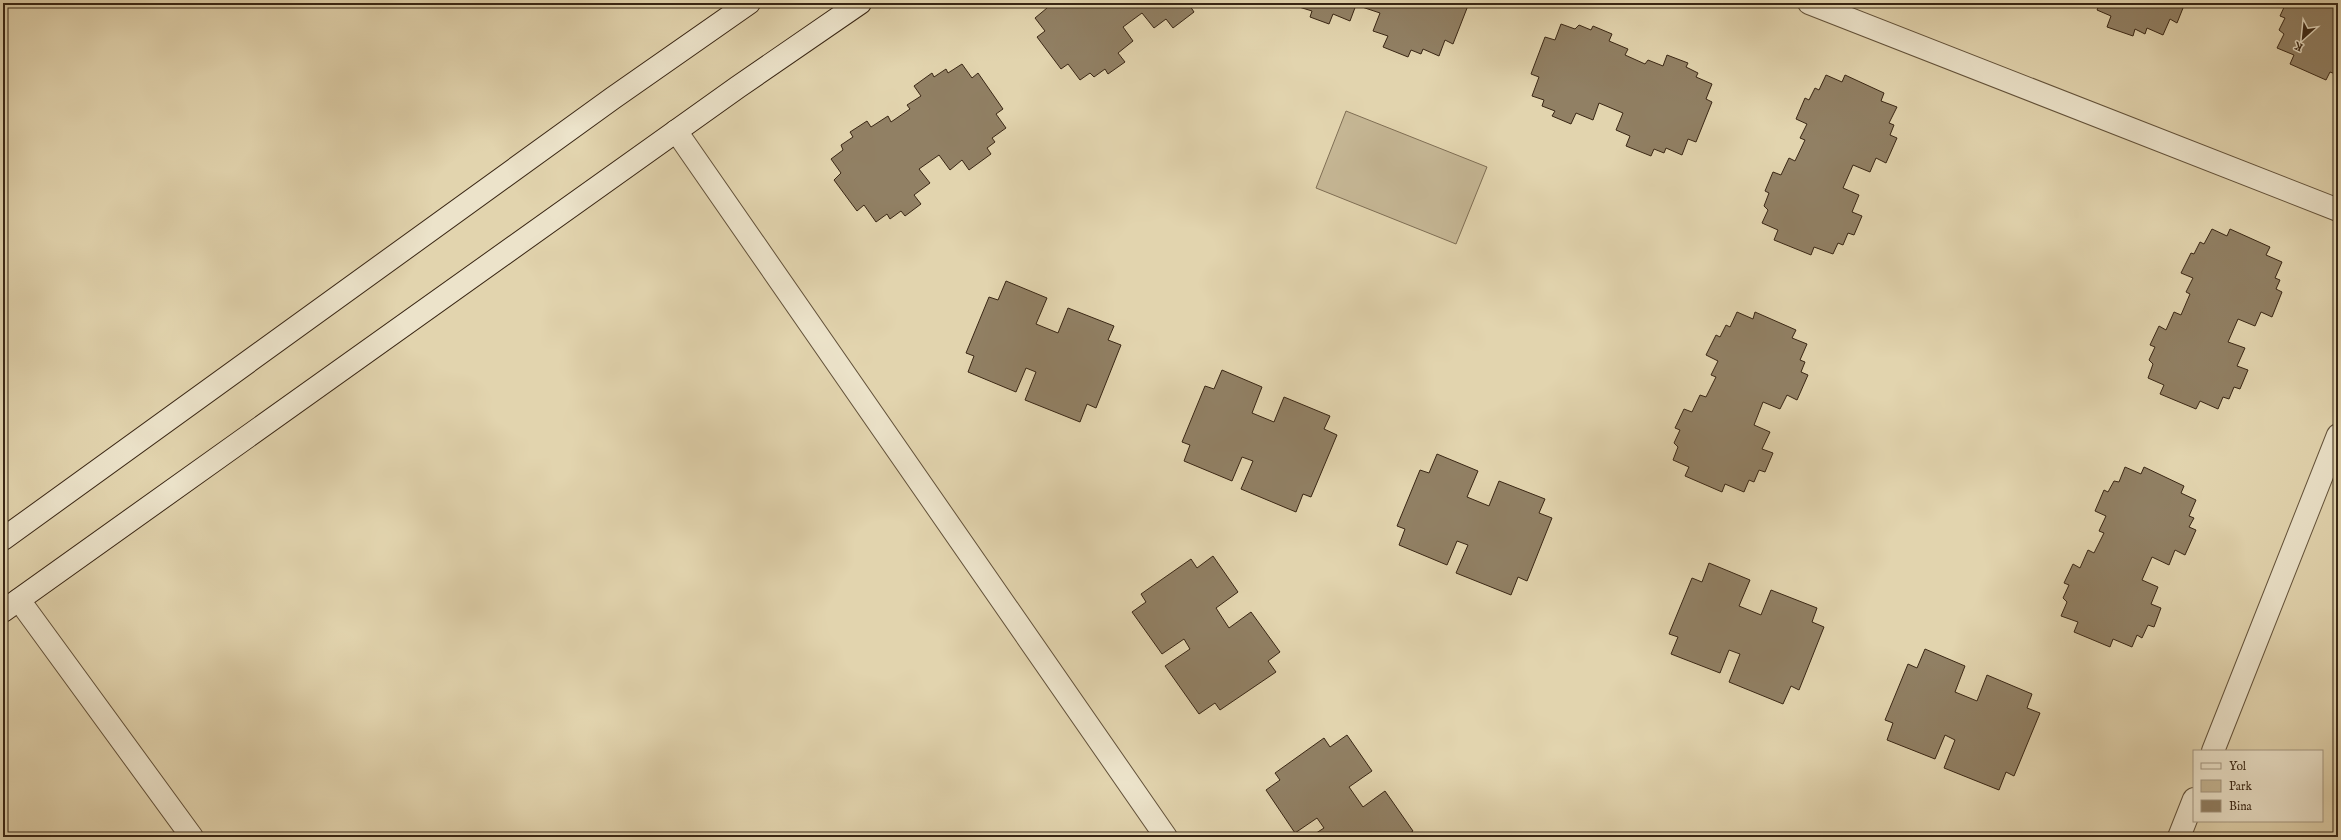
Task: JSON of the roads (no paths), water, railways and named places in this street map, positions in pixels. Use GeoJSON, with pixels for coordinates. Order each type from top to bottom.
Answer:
{"type":"FeatureCollection","features":[{"type":"Feature","properties":{"kind":"street"},"geometry":{"type":"LineString","coordinates":[[4,537],[613,98],[749,3]]}},
{"type":"Feature","properties":{"kind":"street"},"geometry":{"type":"LineString","coordinates":[[192,837],[11,606],[676,131],[860,3]]}},
{"type":"Feature","properties":{"kind":"street"},"geometry":{"type":"LineString","coordinates":[[1810,3],[2338,210]]}},
{"type":"Feature","properties":{"kind":"street"},"geometry":{"type":"LineString","coordinates":[[676,131],[1166,837]]}},
{"type":"Feature","properties":{"kind":"street"},"geometry":{"type":"LineString","coordinates":[[2213,750],[2338,435]]}},
{"type":"Feature","properties":{"kind":"street"},"geometry":{"type":"LineString","coordinates":[[2179,837],[2193,802]]}}]}
